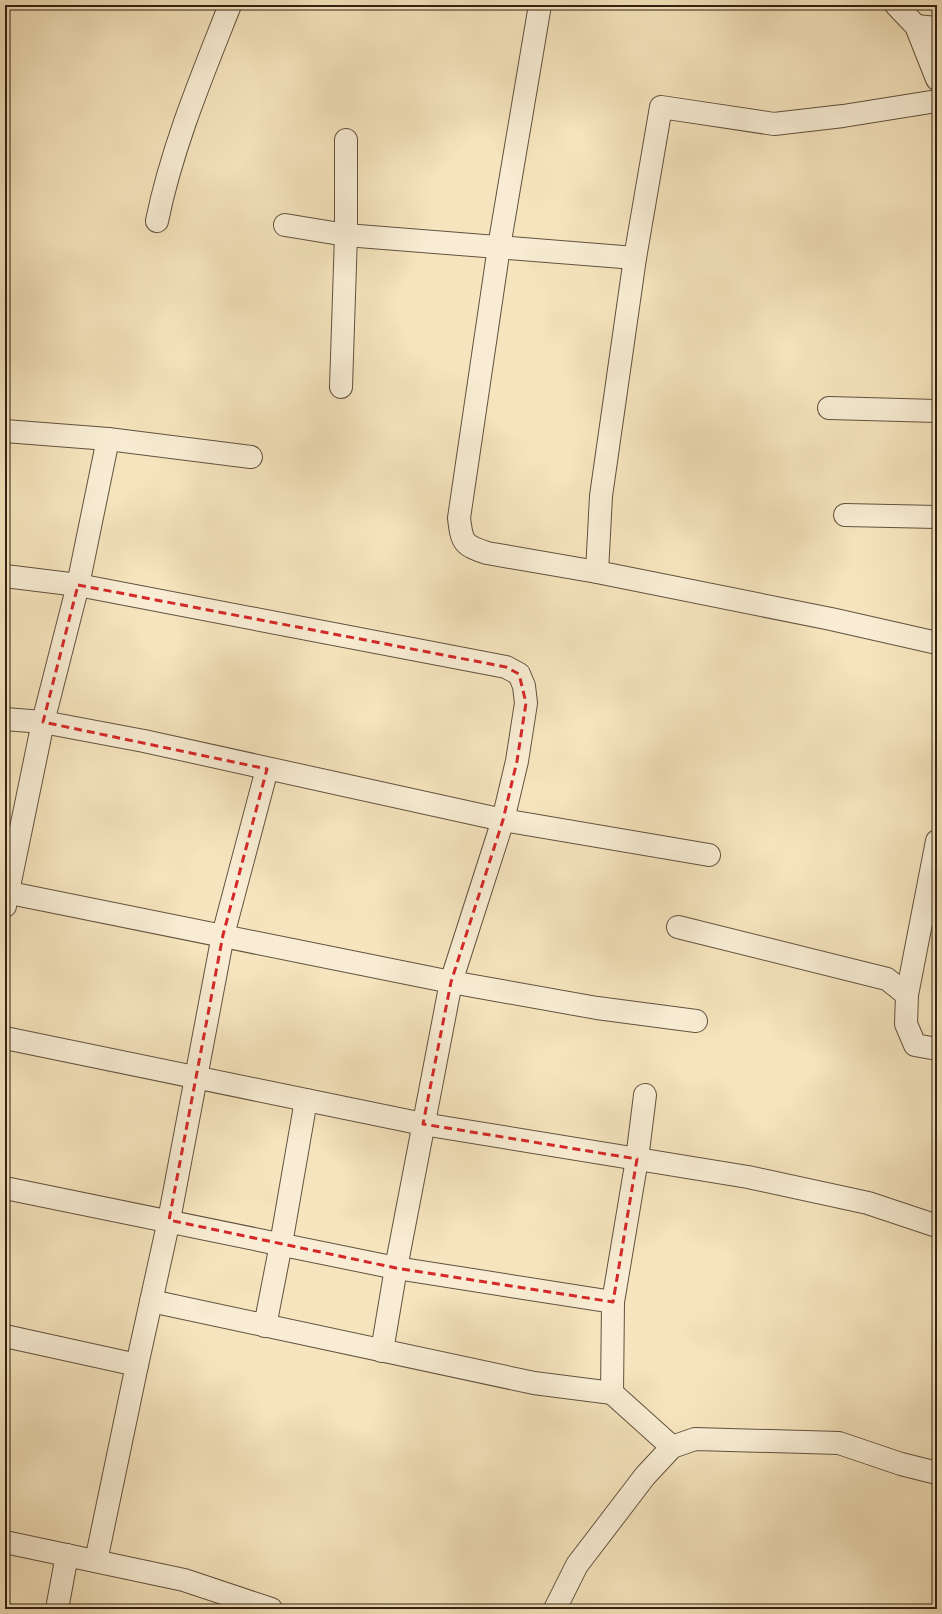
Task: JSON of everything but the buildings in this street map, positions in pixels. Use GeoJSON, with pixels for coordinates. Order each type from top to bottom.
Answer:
{"type":"FeatureCollection","features":[{"type":"Feature","properties":{"kind":"street"},"geometry":{"type":"LineString","coordinates":[[156,221],[162,195],[183,129],[198,86],[230,5]]}},
{"type":"Feature","properties":{"kind":"street"},"geometry":{"type":"LineString","coordinates":[[540,5],[499,247],[459,518],[461,538],[469,547],[486,553],[598,572],[831,619],[937,643]]}},
{"type":"Feature","properties":{"kind":"street"},"geometry":{"type":"LineString","coordinates":[[896,5],[927,27],[937,78]]}},
{"type":"Feature","properties":{"kind":"street"},"geometry":{"type":"LineString","coordinates":[[598,572],[601,496],[635,258],[661,107],[774,124],[843,116],[937,101]]}},
{"type":"Feature","properties":{"kind":"street"},"geometry":{"type":"LineString","coordinates":[[341,387],[346,235],[346,140]]}},
{"type":"Feature","properties":{"kind":"street"},"geometry":{"type":"LineString","coordinates":[[285,226],[346,235],[635,258]]}},
{"type":"Feature","properties":{"kind":"street"},"geometry":{"type":"LineString","coordinates":[[829,408],[937,411]]}},
{"type":"Feature","properties":{"kind":"street"},"geometry":{"type":"LineString","coordinates":[[5,431],[108,440],[250,457]]}},
{"type":"Feature","properties":{"kind":"street"},"geometry":{"type":"LineString","coordinates":[[108,440],[78,585],[43,722],[6,897],[223,935],[451,982],[597,1008],[696,1021]]}},
{"type":"Feature","properties":{"kind":"street"},"geometry":{"type":"LineString","coordinates":[[845,515],[937,517]]}},
{"type":"Feature","properties":{"kind":"street"},"geometry":{"type":"LineString","coordinates":[[5,576],[78,585],[506,667],[518,674],[524,686],[526,703],[517,761],[503,820],[451,982],[396,1268],[382,1351]]}},
{"type":"Feature","properties":{"kind":"street"},"geometry":{"type":"LineString","coordinates":[[5,719],[43,722],[152,743],[503,820],[709,855]]}},
{"type":"Feature","properties":{"kind":"street"},"geometry":{"type":"LineString","coordinates":[[96,1561],[169,1220],[223,935],[267,769]]}},
{"type":"Feature","properties":{"kind":"street"},"geometry":{"type":"LineString","coordinates":[[937,841],[907,995],[906,1024],[915,1045],[937,1049]]}},
{"type":"Feature","properties":{"kind":"street"},"geometry":{"type":"LineString","coordinates":[[678,927],[887,979],[907,995]]}},
{"type":"Feature","properties":{"kind":"street"},"geometry":{"type":"LineString","coordinates":[[5,1038],[424,1124],[748,1177],[868,1203],[937,1226]]}},
{"type":"Feature","properties":{"kind":"street"},"geometry":{"type":"LineString","coordinates":[[612,1393],[613,1302],[637,1159],[645,1095]]}},
{"type":"Feature","properties":{"kind":"street"},"geometry":{"type":"LineString","coordinates":[[265,1326],[306,1100]]}},
{"type":"Feature","properties":{"kind":"street"},"geometry":{"type":"LineString","coordinates":[[5,1188],[169,1220],[396,1268],[613,1302]]}},
{"type":"Feature","properties":{"kind":"street"},"geometry":{"type":"LineString","coordinates":[[151,1301],[534,1383],[612,1393],[672,1447]]}},
{"type":"Feature","properties":{"kind":"street"},"geometry":{"type":"LineString","coordinates":[[5,1336],[137,1365]]}},
{"type":"Feature","properties":{"kind":"street"},"geometry":{"type":"LineString","coordinates":[[555,1609],[578,1565],[645,1476],[672,1447],[695,1439],[838,1443],[901,1464],[937,1473]]}},
{"type":"Feature","properties":{"kind":"street"},"geometry":{"type":"LineString","coordinates":[[5,1542],[184,1580],[270,1609]]}},
{"type":"Feature","properties":{"kind":"street"},"geometry":{"type":"LineString","coordinates":[[57,1609],[67,1555]]}},
{"type":"Feature","properties":{"kind":"highlighted area"},"geometry":{"type":"Polygon","coordinates":[[[78,585],[506,667],[519,674],[526,703],[517,761],[503,820],[451,982],[423,1124],[637,1159],[613,1302],[396,1268],[169,1220],[223,935],[267,769],[43,722],[78,585]]]}}]}
